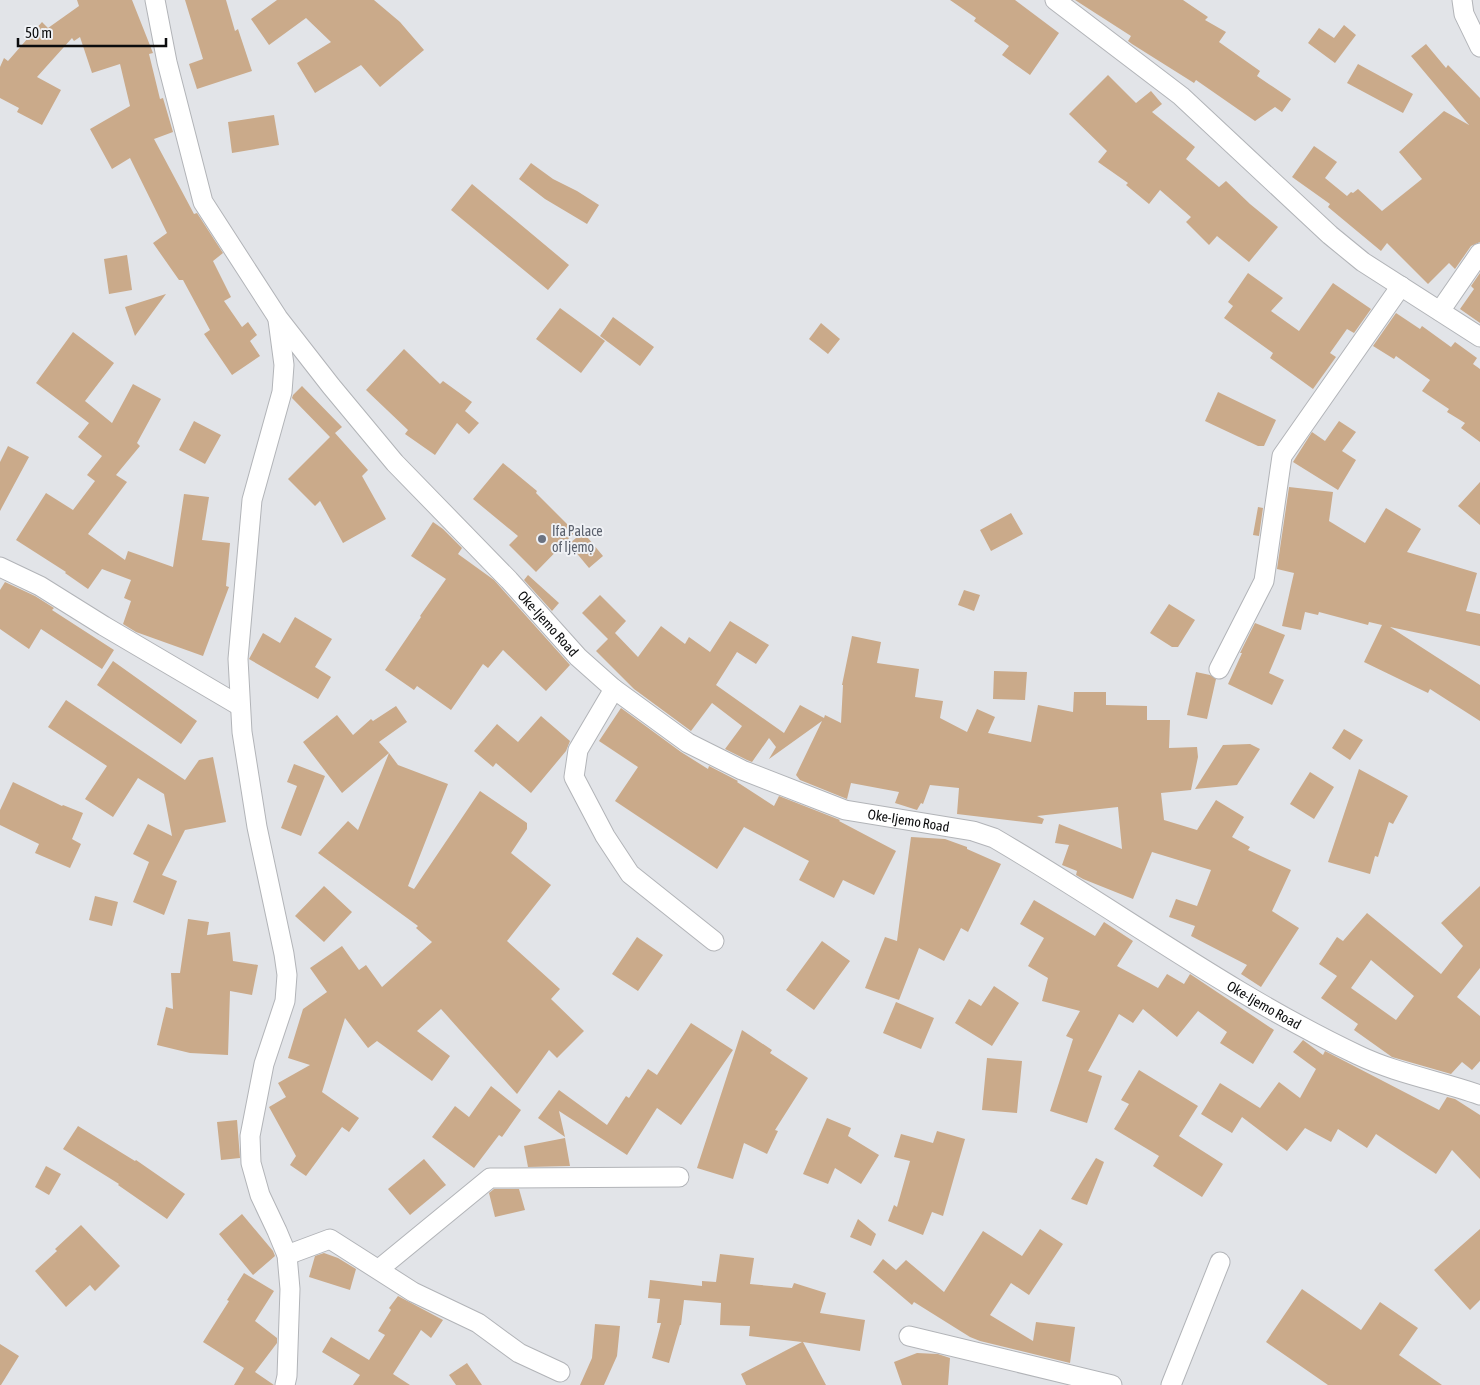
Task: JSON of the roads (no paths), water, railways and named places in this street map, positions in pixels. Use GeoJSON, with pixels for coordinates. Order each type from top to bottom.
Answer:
{"type":"FeatureCollection","features":[{"type":"Feature","properties":{"kind":"street","name":"Oke-Ijemo Road"},"geometry":{"type":"LineString","coordinates":[[154,0],[167,62],[203,202],[278,318],[336,393],[395,463],[509,580],[578,656],[614,689],[688,743],[742,770],[846,810],[973,831],[994,838],[1225,984],[1277,1014],[1358,1055],[1388,1067],[1480,1095]]}},
{"type":"Feature","properties":{"kind":"street"},"geometry":{"type":"LineString","coordinates":[[1055,0],[1181,96],[1330,234],[1363,262],[1480,337]]}},
{"type":"Feature","properties":{"kind":"street"},"geometry":{"type":"LineString","coordinates":[[1462,0],[1464,14],[1480,47]]}},
{"type":"Feature","properties":{"kind":"street"},"geometry":{"type":"LineString","coordinates":[[1440,311],[1480,253]]}},
{"type":"Feature","properties":{"kind":"street"},"geometry":{"type":"LineString","coordinates":[[1219,668],[1264,581],[1282,456],[1401,286]]}},
{"type":"Feature","properties":{"kind":"street"},"geometry":{"type":"LineString","coordinates":[[278,318],[284,364],[282,392],[252,500],[238,659],[242,732],[257,827],[287,975],[285,1001],[264,1064],[250,1136],[251,1163],[260,1195],[278,1231],[287,1255],[290,1289],[288,1376],[285,1385]]}},
{"type":"Feature","properties":{"kind":"street"},"geometry":{"type":"LineString","coordinates":[[0,567],[40,586],[240,706]]}},
{"type":"Feature","properties":{"kind":"street"},"geometry":{"type":"LineString","coordinates":[[614,689],[578,750],[574,777],[606,836],[630,874],[714,941]]}},
{"type":"Feature","properties":{"kind":"street"},"geometry":{"type":"LineString","coordinates":[[378,1269],[490,1178],[679,1177]]}},
{"type":"Feature","properties":{"kind":"street"},"geometry":{"type":"LineString","coordinates":[[287,1255],[330,1239],[413,1292],[478,1323],[519,1353],[560,1372]]}},
{"type":"Feature","properties":{"kind":"street"},"geometry":{"type":"LineString","coordinates":[[1171,1385],[1220,1262]]}},
{"type":"Feature","properties":{"kind":"street"},"geometry":{"type":"LineString","coordinates":[[908,1336],[1112,1385]]}},
{"type":"Feature","properties":{"kind":"place","name":"Ifa Palace of Ijẹmọ"},"geometry":{"type":"Point","coordinates":[542,539]}}]}
